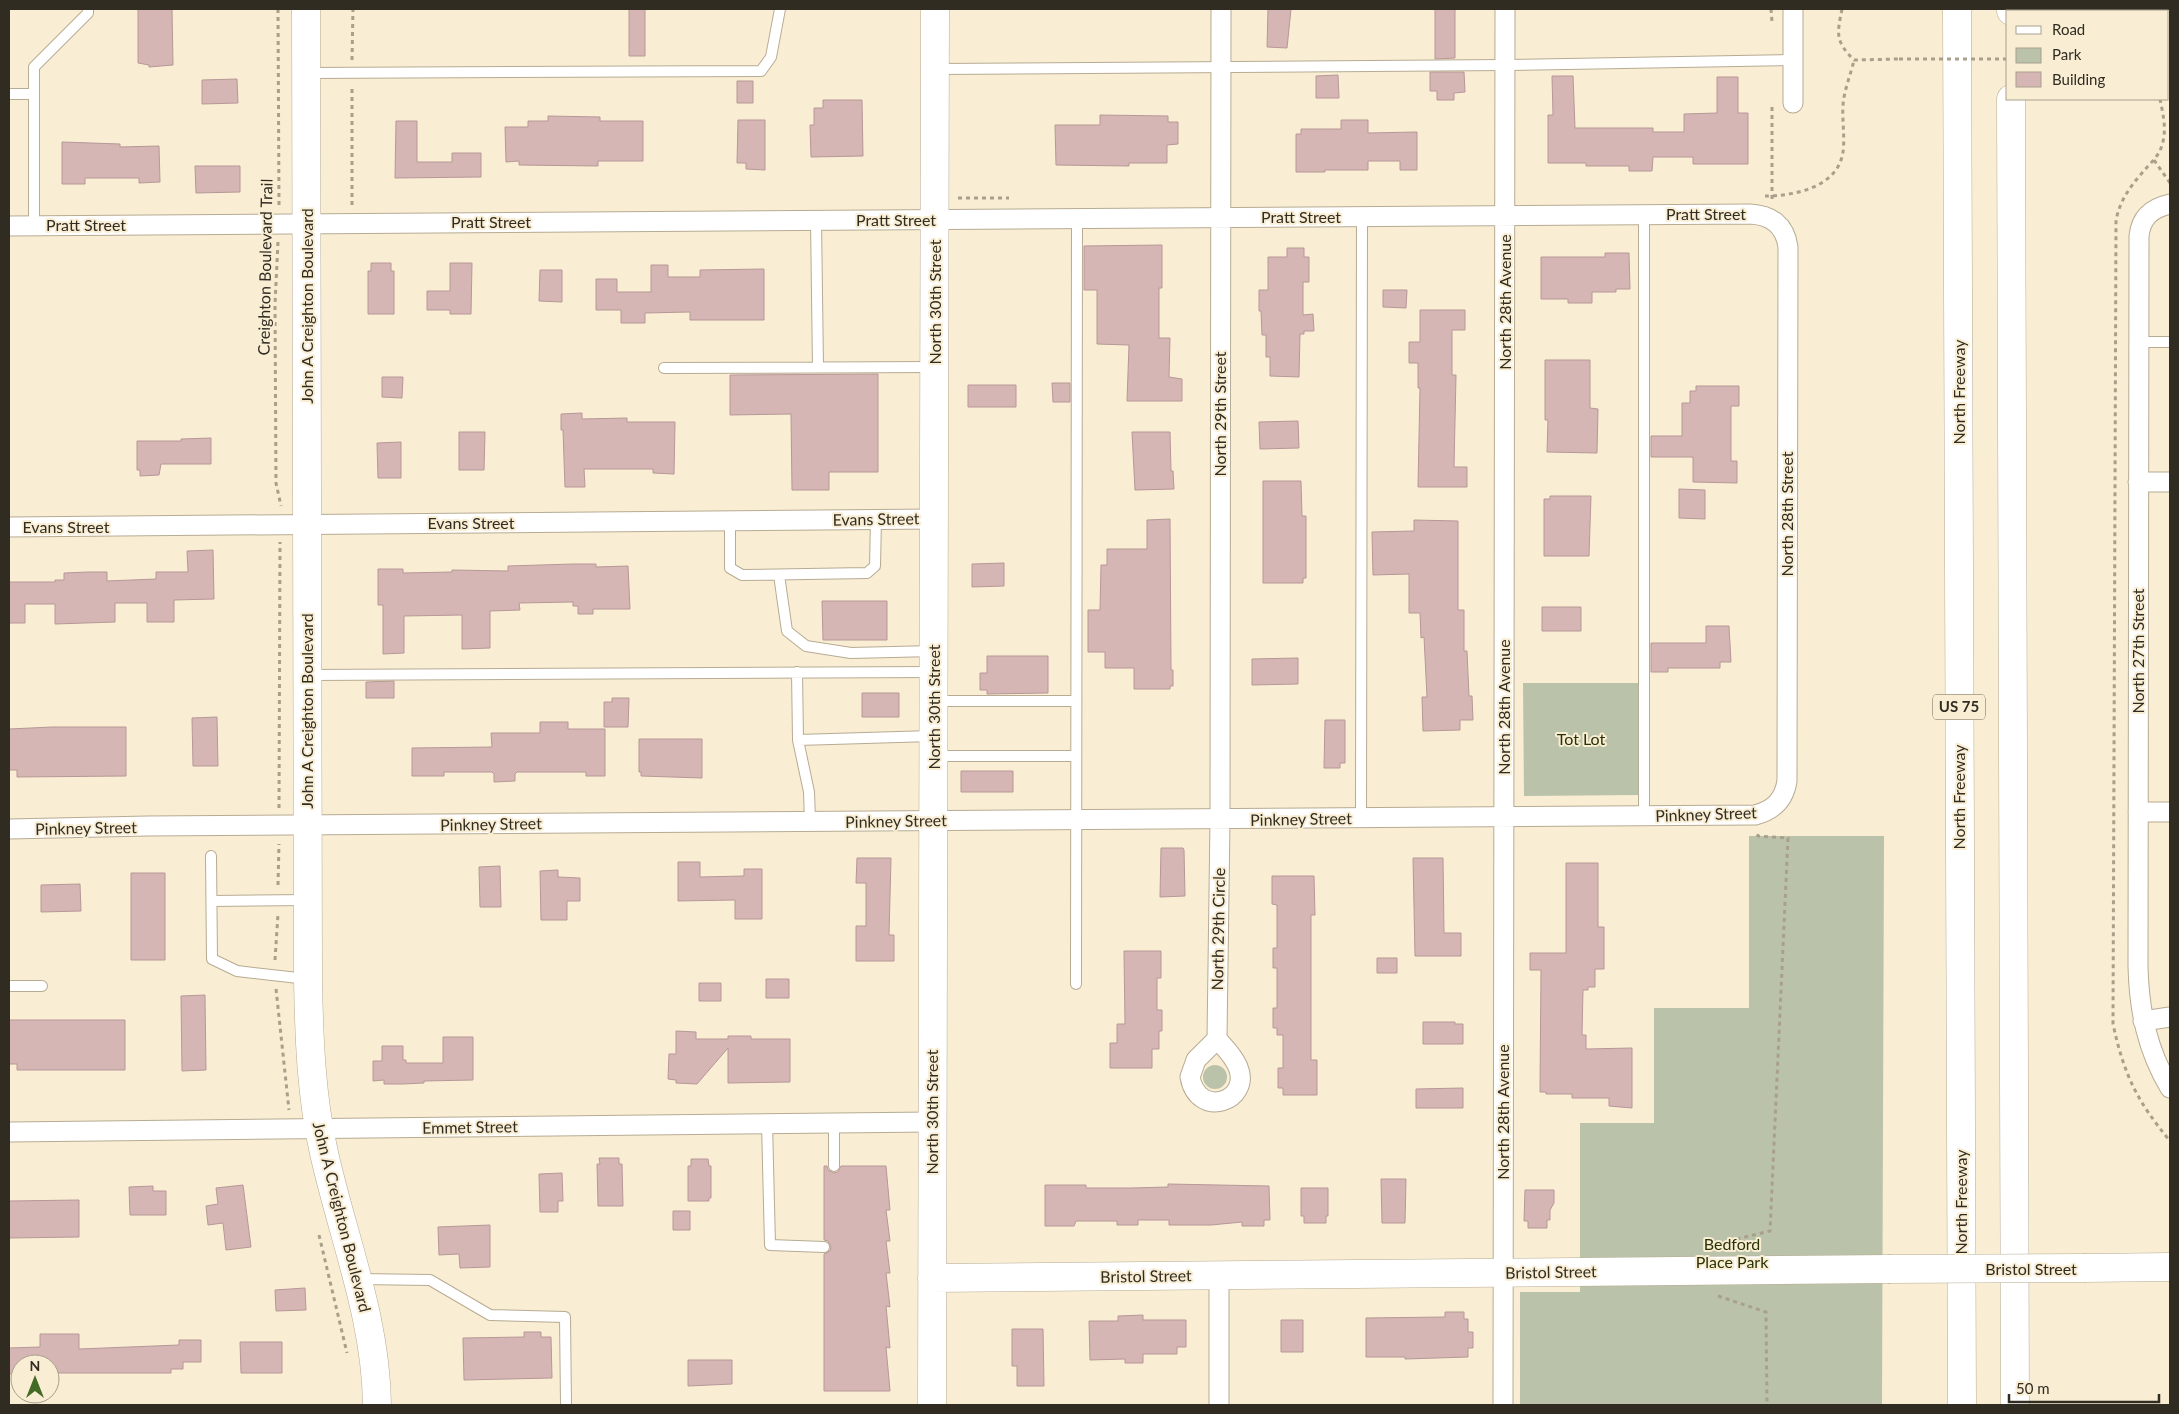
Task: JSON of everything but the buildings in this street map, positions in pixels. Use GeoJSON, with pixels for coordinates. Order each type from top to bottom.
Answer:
{"type":"FeatureCollection","features":[{"type":"Feature","properties":{"kind":"main road","name":"John A Creighton Boulevard"},"geometry":{"type":"LineString","coordinates":[[306,9],[307,223],[294,525],[307,675],[310,1052],[319,1129],[359,1280],[373,1346],[377,1379],[377,1405]]}},
{"type":"Feature","properties":{"kind":"main road","name":"North 30th Street"},"geometry":{"type":"LineString","coordinates":[[932,1405],[935,9]]}},
{"type":"Feature","properties":{"kind":"main road","name":"North Freeway"},"geometry":{"type":"LineString","coordinates":[[1957,9],[1962,1405]]}},
{"type":"Feature","properties":{"kind":"main road"},"geometry":{"type":"LineString","coordinates":[[2011,100],[2015,1405]]}},
{"type":"Feature","properties":{"kind":"main road","name":"Bristol Street"},"geometry":{"type":"LineString","coordinates":[[932,1278],[2170,1267]]}},
{"type":"Feature","properties":{"kind":"street","name":"North 29th Street"},"geometry":{"type":"LineString","coordinates":[[1220,820],[1221,9]]}},
{"type":"Feature","properties":{"kind":"street","name":"North 28th Avenue"},"geometry":{"type":"LineString","coordinates":[[1502,1405],[1505,9]]}},
{"type":"Feature","properties":{"kind":"street"},"geometry":{"type":"LineString","coordinates":[[1793,9],[1793,103]]}},
{"type":"Feature","properties":{"kind":"street","name":"North 27th Street"},"geometry":{"type":"LineString","coordinates":[[2170,204],[2149,212],[2142,224],[2139,236],[2138,342],[2138,977],[2143,1021],[2153,1053],[2170,1088]]}},
{"type":"Feature","properties":{"kind":"street","name":"Pratt Street"},"geometry":{"type":"LineString","coordinates":[[9,226],[1644,214],[1758,214],[1771,218],[1780,226]]}},
{"type":"Feature","properties":{"kind":"street","name":"North 28th Street"},"geometry":{"type":"LineString","coordinates":[[1779,802],[1785,791],[1787,781],[1788,247],[1786,237],[1780,226]]}},
{"type":"Feature","properties":{"kind":"street"},"geometry":{"type":"LineString","coordinates":[[2138,482],[2170,482]]}},
{"type":"Feature","properties":{"kind":"street","name":"Evans Street"},"geometry":{"type":"LineString","coordinates":[[9,527],[934,519]]}},
{"type":"Feature","properties":{"kind":"street","name":"Pinkney Street"},"geometry":{"type":"LineString","coordinates":[[9,829],[933,820],[1220,820],[1755,815],[1771,810],[1779,802]]}},
{"type":"Feature","properties":{"kind":"street"},"geometry":{"type":"LineString","coordinates":[[2138,812],[2170,812]]}},
{"type":"Feature","properties":{"kind":"street","name":"North 29th Circle"},"geometry":{"type":"LineString","coordinates":[[1216,1039],[1220,820]]}},
{"type":"Feature","properties":{"kind":"street"},"geometry":{"type":"LineString","coordinates":[[2143,1021],[2170,1017]]}},
{"type":"Feature","properties":{"kind":"street","name":"Emmet Street"},"geometry":{"type":"LineString","coordinates":[[9,1132],[932,1122]]}},
{"type":"Feature","properties":{"kind":"street"},"geometry":{"type":"LineString","coordinates":[[1219,1275],[1219,1405]]}},
{"type":"Feature","properties":{"kind":"lane"},"geometry":{"type":"LineString","coordinates":[[34,225],[34,67],[88,13],[88,9]]}},
{"type":"Feature","properties":{"kind":"lane"},"geometry":{"type":"LineString","coordinates":[[306,73],[761,71],[771,57],[780,9]]}},
{"type":"Feature","properties":{"kind":"lane"},"geometry":{"type":"LineString","coordinates":[[935,69],[1505,65],[1793,60]]}},
{"type":"Feature","properties":{"kind":"lane"},"geometry":{"type":"LineString","coordinates":[[9,94],[34,94]]}},
{"type":"Feature","properties":{"kind":"lane"},"geometry":{"type":"LineString","coordinates":[[1644,214],[1644,816]]}},
{"type":"Feature","properties":{"kind":"lane"},"geometry":{"type":"LineString","coordinates":[[1361,818],[1362,216]]}},
{"type":"Feature","properties":{"kind":"lane"},"geometry":{"type":"LineString","coordinates":[[1076,984],[1077,218]]}},
{"type":"Feature","properties":{"kind":"lane"},"geometry":{"type":"LineString","coordinates":[[816,220],[818,368]]}},
{"type":"Feature","properties":{"kind":"lane"},"geometry":{"type":"LineString","coordinates":[[2138,342],[2170,342]]}},
{"type":"Feature","properties":{"kind":"lane"},"geometry":{"type":"LineString","coordinates":[[664,368],[934,367]]}},
{"type":"Feature","properties":{"kind":"lane"},"geometry":{"type":"LineString","coordinates":[[730,521],[730,568],[742,576],[867,574],[875,566],[876,519]]}},
{"type":"Feature","properties":{"kind":"lane"},"geometry":{"type":"LineString","coordinates":[[780,575],[787,630],[806,646],[851,653],[934,661]]}},
{"type":"Feature","properties":{"kind":"lane"},"geometry":{"type":"LineString","coordinates":[[307,675],[797,672],[934,661]]}},
{"type":"Feature","properties":{"kind":"lane"},"geometry":{"type":"LineString","coordinates":[[797,672],[798,740],[809,792],[810,822]]}},
{"type":"Feature","properties":{"kind":"lane"},"geometry":{"type":"LineString","coordinates":[[934,701],[1076,701]]}},
{"type":"Feature","properties":{"kind":"lane"},"geometry":{"type":"LineString","coordinates":[[798,740],[933,746],[1076,756]]}},
{"type":"Feature","properties":{"kind":"lane"},"geometry":{"type":"LineString","coordinates":[[211,856],[212,959],[237,971],[308,979]]}},
{"type":"Feature","properties":{"kind":"lane"},"geometry":{"type":"LineString","coordinates":[[212,901],[308,900]]}},
{"type":"Feature","properties":{"kind":"lane"},"geometry":{"type":"LineString","coordinates":[[9,986],[42,986]]}},
{"type":"Feature","properties":{"kind":"lane"},"geometry":{"type":"LineString","coordinates":[[767,1123],[770,1245],[824,1247]]}},
{"type":"Feature","properties":{"kind":"lane"},"geometry":{"type":"LineString","coordinates":[[834,1123],[834,1166]]}},
{"type":"Feature","properties":{"kind":"lane"},"geometry":{"type":"LineString","coordinates":[[359,1280],[430,1280],[490,1314],[565,1316],[566,1405]]}},
{"type":"Feature","properties":{"kind":"path","name":"Creighton Boulevard Trail"},"geometry":{"type":"LineString","coordinates":[[278,9],[280,224],[275,304],[276,483],[281,503],[294,525]]}},
{"type":"Feature","properties":{"kind":"path"},"geometry":{"type":"LineString","coordinates":[[352,9],[352,223]]}},
{"type":"Feature","properties":{"kind":"path"},"geometry":{"type":"LineString","coordinates":[[1842,9],[1838,27],[1839,39],[1842,48],[1854,60],[2006,59]]}},
{"type":"Feature","properties":{"kind":"path"},"geometry":{"type":"LineString","coordinates":[[1772,196],[1797,193],[1819,185],[1838,166],[1843,154],[1843,104],[1854,60]]}},
{"type":"Feature","properties":{"kind":"path"},"geometry":{"type":"LineString","coordinates":[[2154,160],[2170,183]]}},
{"type":"Feature","properties":{"kind":"path"},"geometry":{"type":"LineString","coordinates":[[1717,1251],[1716,1244],[1770,1231],[1788,838],[1758,836]]}},
{"type":"Feature","properties":{"kind":"path"},"geometry":{"type":"LineString","coordinates":[[318,1233],[348,1358]]}},
{"type":"Feature","properties":{"kind":"path"},"geometry":{"type":"LineString","coordinates":[[1717,1290],[1718,1296],[1766,1312],[1767,1405]]}},
{"type":"Feature","properties":{"kind":"green space","name":"Tot Lot"},"geometry":{"type":"Polygon","coordinates":[[[1523,683],[1638,683],[1638,795],[1524,796],[1523,683]]]}},
{"type":"Feature","properties":{"kind":"green space","name":"Bedford Place Park"},"geometry":{"type":"Polygon","coordinates":[[[1749,836],[1884,836],[1882,1405],[1520,1405],[1520,1292],[1580,1292],[1580,1123],[1654,1123],[1654,1008],[1749,1008],[1749,836]]]}},
{"type":"Feature","properties":{"kind":"green space"},"geometry":{"type":"Polygon","coordinates":[[[1215,1065],[1223,1069],[1227,1077],[1223,1085],[1215,1089],[1207,1085],[1203,1077],[1207,1069],[1215,1065]]]}}]}
